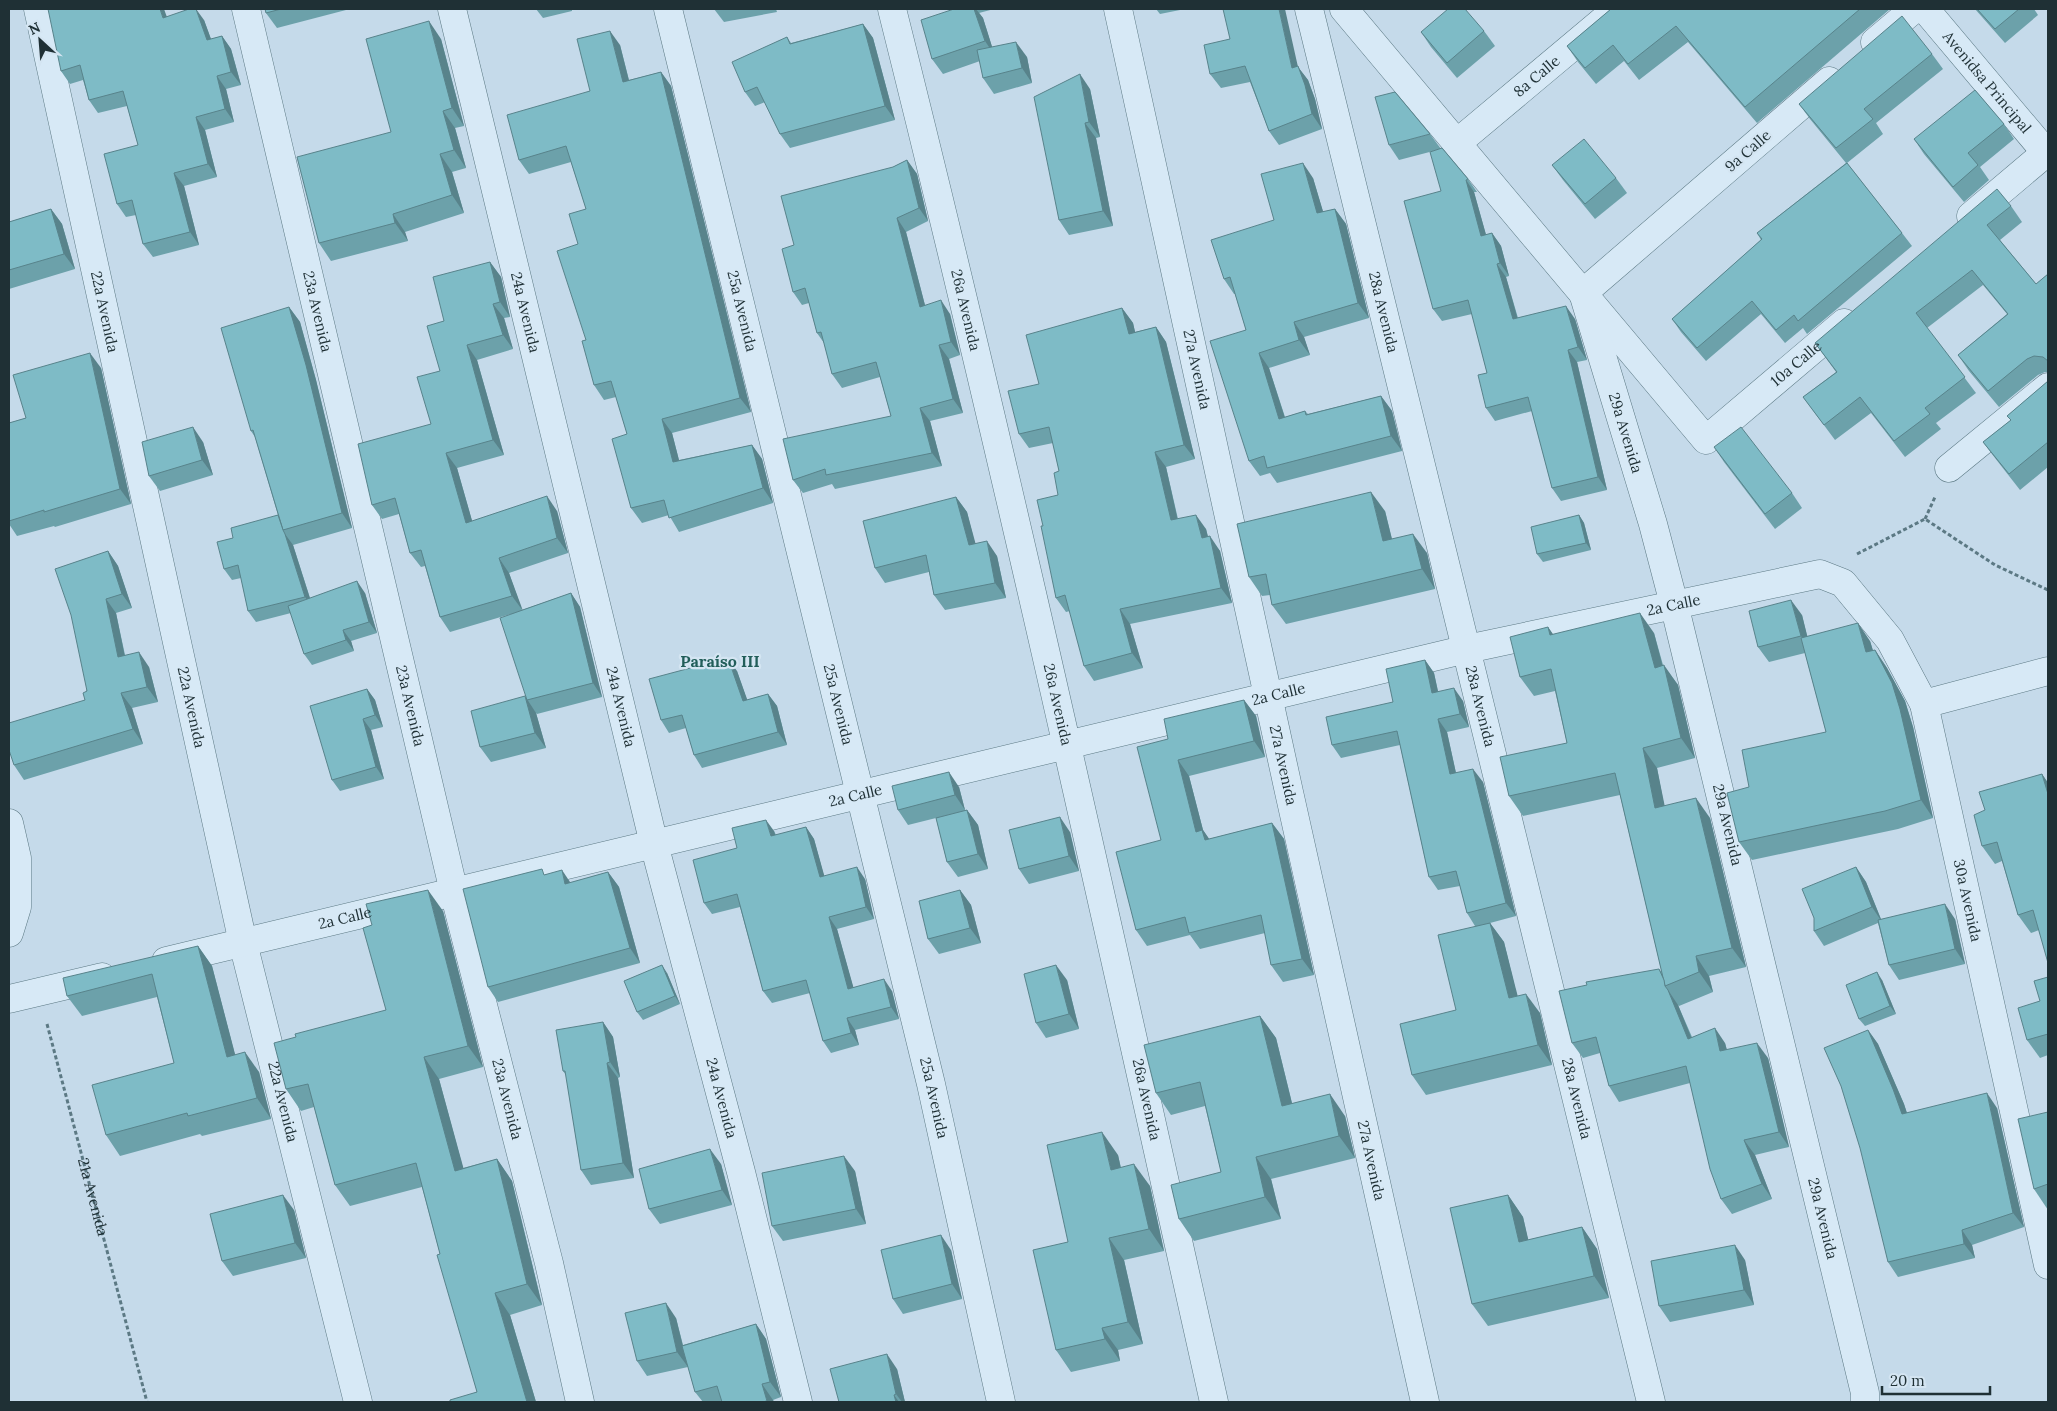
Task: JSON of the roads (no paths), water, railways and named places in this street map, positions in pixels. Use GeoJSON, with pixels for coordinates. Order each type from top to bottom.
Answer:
{"type":"FeatureCollection","features":[{"type":"Feature","properties":{"kind":"street","name":"22a Avenida"},"geometry":{"type":"LineString","coordinates":[[38,9],[243,943],[358,1402]]}},
{"type":"Feature","properties":{"kind":"street","name":"23a Avenida"},"geometry":{"type":"LineString","coordinates":[[246,9],[454,892],[549,1263],[580,1402]]}},
{"type":"Feature","properties":{"kind":"street","name":"24a Avenida"},"geometry":{"type":"LineString","coordinates":[[452,9],[654,844],[741,1172],[798,1402]]}},
{"type":"Feature","properties":{"kind":"street","name":"25a Avenida"},"geometry":{"type":"LineString","coordinates":[[668,9],[931,1084],[1001,1402]]}},
{"type":"Feature","properties":{"kind":"street","name":"26a Avenida"},"geometry":{"type":"LineString","coordinates":[[892,9],[938,191],[1068,745],[1214,1402]]}},
{"type":"Feature","properties":{"kind":"street","name":"27a Avenida"},"geometry":{"type":"LineString","coordinates":[[1118,9],[1425,1402]]}},
{"type":"Feature","properties":{"kind":"street","name":"28a Avenida"},"geometry":{"type":"LineString","coordinates":[[1309,9],[1651,1402]]}},
{"type":"Feature","properties":{"kind":"street","name":"8a Calle"},"geometry":{"type":"LineString","coordinates":[[1457,143],[1616,9]]}},
{"type":"Feature","properties":{"kind":"street","name":"9a Calle"},"geometry":{"type":"LineString","coordinates":[[1583,293],[1914,9]]}},
{"type":"Feature","properties":{"kind":"street","name":"Avenidsa Principal"},"geometry":{"type":"LineString","coordinates":[[1925,9],[2048,153]]}},
{"type":"Feature","properties":{"kind":"street"},"geometry":{"type":"LineString","coordinates":[[1347,10],[1583,293]]}},
{"type":"Feature","properties":{"kind":"street"},"geometry":{"type":"LineString","coordinates":[[1955,229],[2048,153]]}},
{"type":"Feature","properties":{"kind":"street","name":"10a Calle"},"geometry":{"type":"LineString","coordinates":[[1583,293],[1706,440],[1864,306]]}},
{"type":"Feature","properties":{"kind":"street","name":"29a Avenida"},"geometry":{"type":"LineString","coordinates":[[1583,293],[1653,524],[1674,604],[1857,1362],[1865,1402]]}},
{"type":"Feature","properties":{"kind":"street"},"geometry":{"type":"LineString","coordinates":[[1949,468],[2048,387]]}},
{"type":"Feature","properties":{"kind":"street","name":"2a Calle"},"geometry":{"type":"LineString","coordinates":[[9,999],[1466,649],[1820,574]]}},
{"type":"Feature","properties":{"kind":"street","name":"30a Avenida"},"geometry":{"type":"LineString","coordinates":[[1820,574],[1844,583],[1890,640],[1924,704],[2048,1265]]}},
{"type":"Feature","properties":{"kind":"street"},"geometry":{"type":"LineString","coordinates":[[1924,704],[2048,671]]}},
{"type":"Feature","properties":{"kind":"street"},"geometry":{"type":"LineString","coordinates":[[9,823],[17,858],[17,907],[9,933]]}},
{"type":"Feature","properties":{"kind":"district","name":"Paraíso III"},"geometry":{"type":"Point","coordinates":[720,661]}}]}
